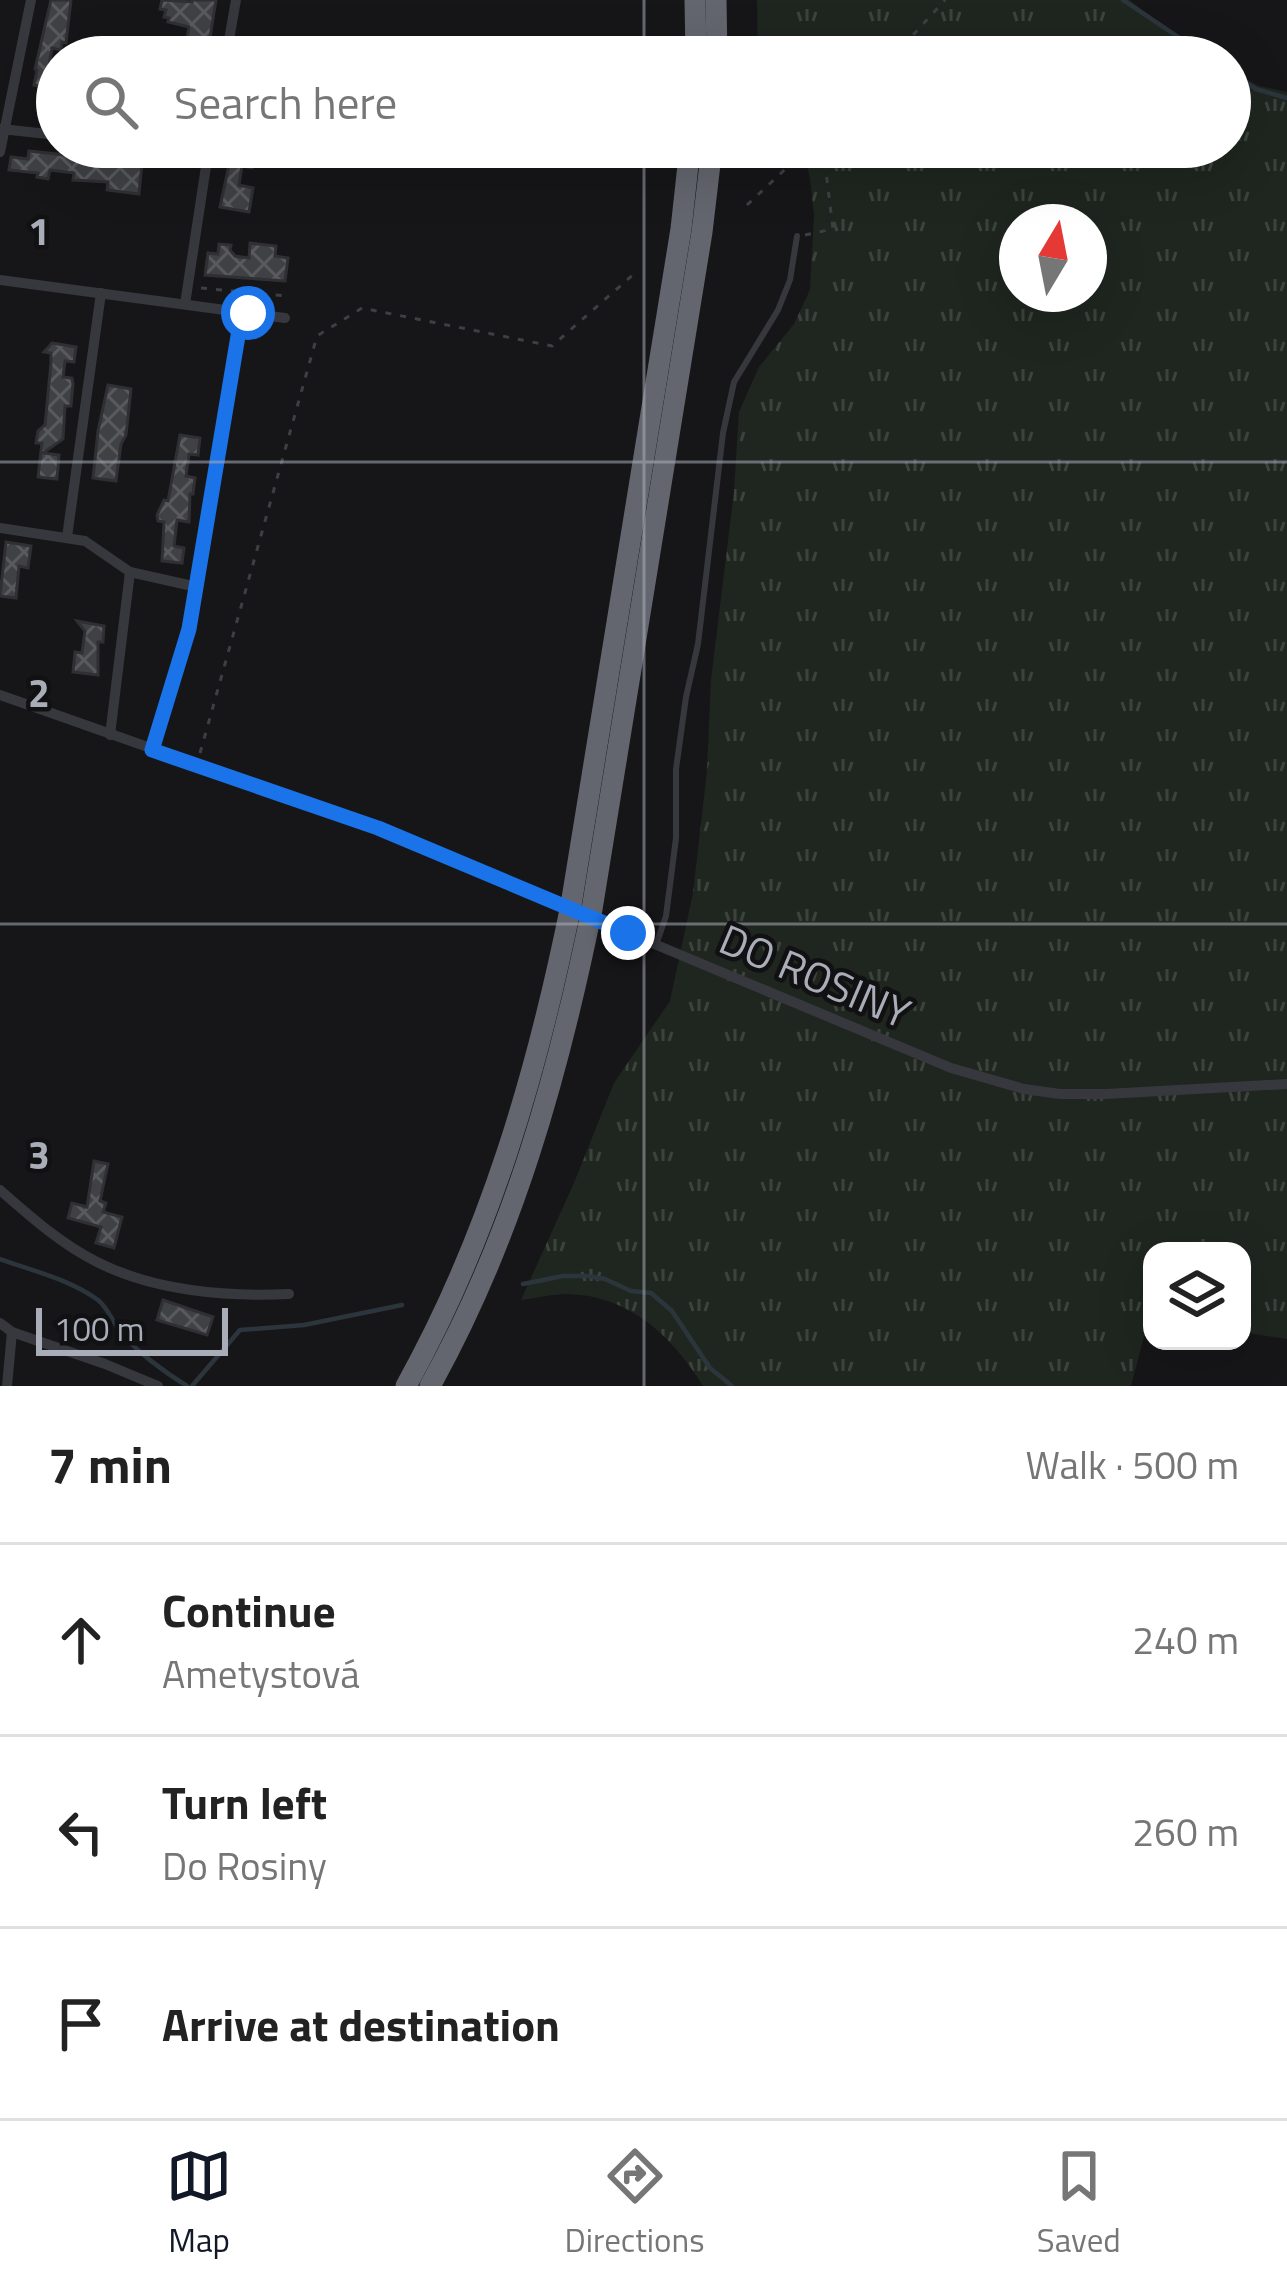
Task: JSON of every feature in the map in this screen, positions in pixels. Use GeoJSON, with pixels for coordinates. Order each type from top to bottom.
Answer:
{"type":"FeatureCollection","features":[{"type":"Feature","properties":{"kind":"highway"},"geometry":{"type":"LineString","coordinates":[[694,0],[695,36]]}},
{"type":"Feature","properties":{"kind":"highway"},"geometry":{"type":"LineString","coordinates":[[716,0],[717,36]]}},
{"type":"Feature","properties":{"kind":"highway"},"geometry":{"type":"LineString","coordinates":[[406,1386],[454,1291],[494,1196],[529,1088],[551,999],[571,904],[688,168]]}},
{"type":"Feature","properties":{"kind":"highway"},"geometry":{"type":"LineString","coordinates":[[436,1381],[514,1203],[572,1003],[592,909],[709,168]]}},
{"type":"Feature","properties":{"kind":"street"},"geometry":{"type":"LineString","coordinates":[[0,152],[31,0]]}},
{"type":"Feature","properties":{"kind":"street"},"geometry":{"type":"LineString","coordinates":[[230,36],[236,0]]}},
{"type":"Feature","properties":{"kind":"street"},"geometry":{"type":"LineString","coordinates":[[2,129],[36,132]]}},
{"type":"Feature","properties":{"kind":"street"},"geometry":{"type":"LineString","coordinates":[[185,304],[206,168]]}},
{"type":"Feature","properties":{"kind":"street"},"geometry":{"type":"LineString","coordinates":[[0,280],[285,318]]}},
{"type":"Feature","properties":{"kind":"street"},"geometry":{"type":"LineString","coordinates":[[67,537],[101,293]]}},
{"type":"Feature","properties":{"kind":"street"},"geometry":{"type":"LineString","coordinates":[[152,750],[189,629],[242,312]]}},
{"type":"Feature","properties":{"kind":"street"},"geometry":{"type":"LineString","coordinates":[[0,528],[85,541],[130,572],[197,587]]}},
{"type":"Feature","properties":{"kind":"street"},"geometry":{"type":"LineString","coordinates":[[110,735],[130,572]]}},
{"type":"Feature","properties":{"kind":"street","name":"DO ROSINY"},"geometry":{"type":"LineString","coordinates":[[0,695],[378,828],[951,1068],[1060,1094],[1287,1084]]}},
{"type":"Feature","properties":{"kind":"street"},"geometry":{"type":"LineString","coordinates":[[0,1190],[71,1247],[134,1277],[253,1296],[289,1294]]}},
{"type":"Feature","properties":{"kind":"street"},"geometry":{"type":"LineString","coordinates":[[0,1323],[12,1332],[158,1386]]}},
{"type":"Feature","properties":{"kind":"street"},"geometry":{"type":"LineString","coordinates":[[7,1386],[12,1332]]}},
{"type":"Feature","properties":{"kind":"lane"},"geometry":{"type":"LineString","coordinates":[[656,945],[666,916],[676,838],[676,770],[698,644],[723,433],[734,382],[778,310],[790,280],[797,236]]}},
{"type":"Feature","properties":{"kind":"path"},"geometry":{"type":"LineString","coordinates":[[912,36],[945,0]]}},
{"type":"Feature","properties":{"kind":"path"},"geometry":{"type":"LineString","coordinates":[[747,206],[787,168]]}},
{"type":"Feature","properties":{"kind":"path"},"geometry":{"type":"LineString","coordinates":[[797,236],[832,229],[825,168]]}},
{"type":"Feature","properties":{"kind":"path"},"geometry":{"type":"LineString","coordinates":[[196,766],[317,336],[362,308],[552,346],[635,273]]}},
{"type":"Feature","properties":{"kind":"path"},"geometry":{"type":"LineString","coordinates":[[195,287],[286,296]]}},
{"type":"Feature","properties":{"kind":"green space"},"geometry":{"type":"Polygon","coordinates":[[[757,0],[1129,0],[1178,36],[758,36],[757,0]]]}},
{"type":"Feature","properties":{"kind":"green space"},"geometry":{"type":"Polygon","coordinates":[[[1251,82],[1287,92],[1287,1339],[1251,1333],[1251,1242],[1143,1242],[1143,1340],[1131,1386],[703,1386],[663,1336],[611,1302],[568,1294],[521,1300],[614,1083],[670,1001],[693,893],[739,412],[759,367],[794,324],[810,290],[814,216],[807,168],[1251,168],[1251,82]]]}},
{"type":"Feature","properties":{"kind":"building"},"geometry":{"type":"Polygon","coordinates":[[[51,0],[71,0],[67,36],[43,36],[51,0]]]}},
{"type":"Feature","properties":{"kind":"building"},"geometry":{"type":"Polygon","coordinates":[[[162,0],[216,0],[210,36],[188,36],[189,27],[168,22],[166,10],[160,9],[162,0]]]}},
{"type":"Feature","properties":{"kind":"building"},"geometry":{"type":"Polygon","coordinates":[[[29,151],[36,152],[36,168],[142,168],[139,194],[107,190],[108,182],[73,180],[74,173],[50,170],[48,179],[9,170],[11,157],[28,159],[29,151]]]}},
{"type":"Feature","properties":{"kind":"building"},"geometry":{"type":"Polygon","coordinates":[[[228,168],[242,168],[239,185],[253,188],[249,212],[220,207],[228,168]]]}},
{"type":"Feature","properties":{"kind":"building"},"geometry":{"type":"Polygon","coordinates":[[[250,243],[276,246],[275,256],[288,258],[285,281],[205,275],[208,253],[218,254],[219,244],[231,245],[235,256],[249,258],[250,243]]]}},
{"type":"Feature","properties":{"kind":"building"},"geometry":{"type":"Polygon","coordinates":[[[52,343],[76,347],[74,362],[65,361],[63,377],[72,378],[73,384],[71,406],[65,406],[63,439],[43,453],[59,455],[57,479],[38,477],[42,443],[36,443],[45,425],[51,363],[51,353],[44,352],[52,343]]]}},
{"type":"Feature","properties":{"kind":"building"},"geometry":{"type":"Polygon","coordinates":[[[108,385],[131,389],[116,481],[93,478],[108,385]]]}},
{"type":"Feature","properties":{"kind":"building"},"geometry":{"type":"Polygon","coordinates":[[[180,435],[200,438],[198,455],[189,454],[186,476],[195,478],[189,522],[177,520],[174,546],[184,548],[182,563],[162,561],[164,522],[157,515],[164,500],[168,501],[180,435]]]}},
{"type":"Feature","properties":{"kind":"building"},"geometry":{"type":"Polygon","coordinates":[[[6,542],[31,546],[28,568],[19,566],[16,598],[0,596],[6,542]]]}},
{"type":"Feature","properties":{"kind":"building"},"geometry":{"type":"Polygon","coordinates":[[[77,621],[104,626],[103,642],[98,642],[98,675],[73,672],[75,652],[82,653],[85,631],[77,621]]]}},
{"type":"Feature","properties":{"kind":"building"},"geometry":{"type":"Polygon","coordinates":[[[94,1161],[108,1164],[100,1201],[106,1203],[103,1212],[122,1217],[114,1248],[96,1243],[101,1227],[68,1218],[72,1203],[87,1207],[94,1161]]]}},
{"type":"Feature","properties":{"kind":"building"},"geometry":{"type":"Polygon","coordinates":[[[163,1300],[213,1317],[207,1335],[157,1320],[163,1300]]]}},
{"type":"Feature","properties":{"kind":"waterway"},"geometry":{"type":"LineString","coordinates":[[1123,0],[1177,36]]}},
{"type":"Feature","properties":{"kind":"waterway"},"geometry":{"type":"LineString","coordinates":[[1251,86],[1287,98]]}},
{"type":"Feature","properties":{"kind":"waterway"},"geometry":{"type":"LineString","coordinates":[[0,1259],[63,1281],[98,1300],[134,1346],[187,1386]]}},
{"type":"Feature","properties":{"kind":"waterway"},"geometry":{"type":"LineString","coordinates":[[523,1284],[587,1276],[651,1293],[672,1311],[710,1368],[732,1386]]}},
{"type":"Feature","properties":{"kind":"waterway"},"geometry":{"type":"LineString","coordinates":[[192,1386],[240,1330],[304,1325],[402,1305]]}},
{"type":"Feature","properties":{"kind":"route"},"geometry":{"type":"LineString","coordinates":[[248,313],[242,312],[189,629],[152,750],[378,828],[628,933]]}}]}
